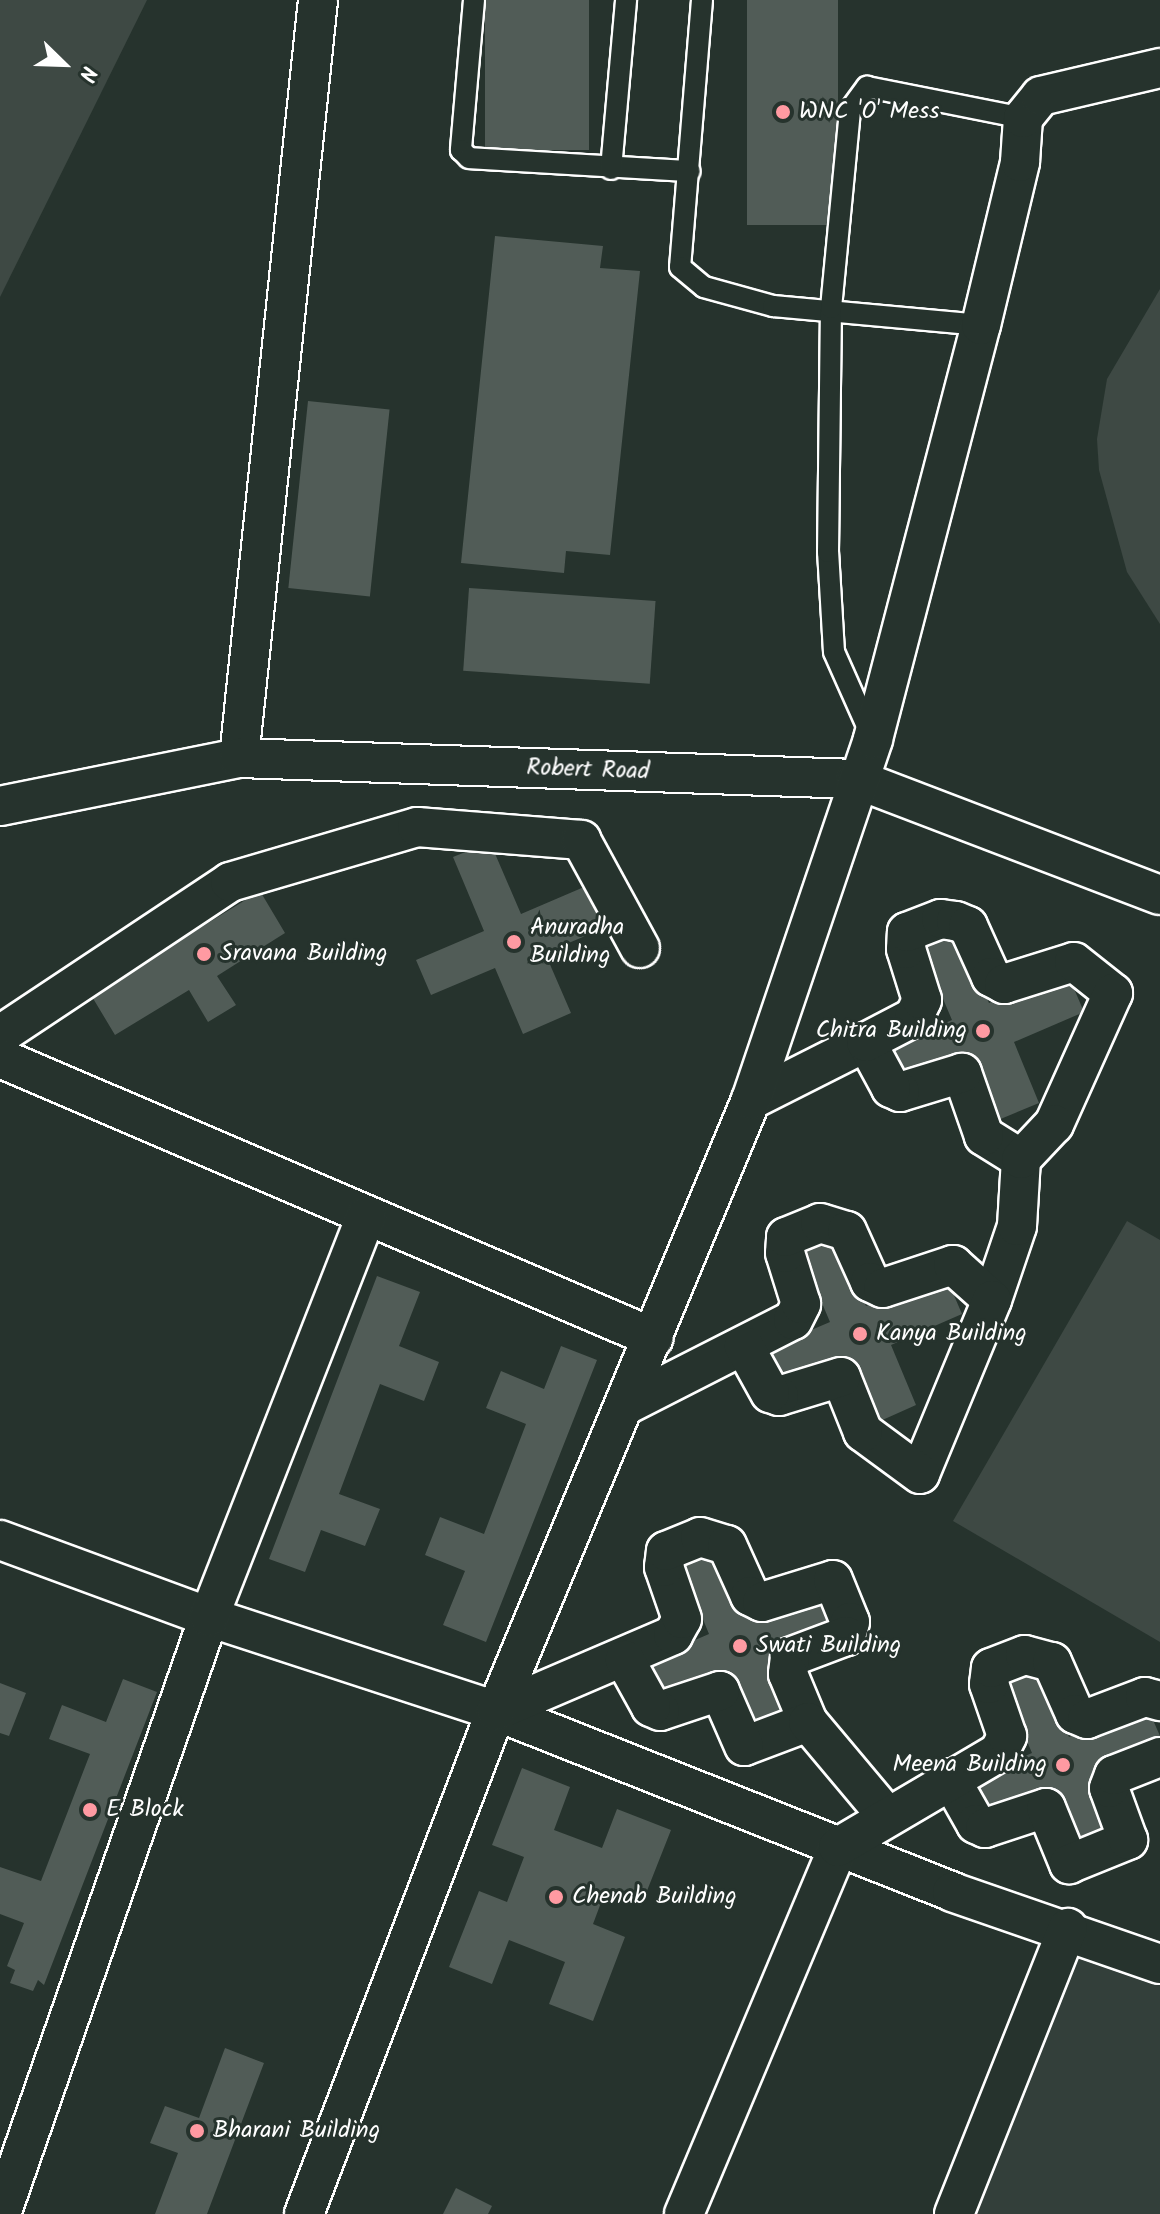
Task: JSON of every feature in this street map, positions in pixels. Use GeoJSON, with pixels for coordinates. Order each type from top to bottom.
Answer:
{"type":"FeatureCollection","features":[{"type":"Feature","properties":{"kind":"street"},"geometry":{"type":"LineString","coordinates":[[239,758],[318,0]]}},
{"type":"Feature","properties":{"kind":"street"},"geometry":{"type":"LineString","coordinates":[[304,2214],[496,1711],[751,1100],[856,779],[873,739],[981,325],[1020,162],[1023,118],[1041,96],[1160,68]]}},
{"type":"Feature","properties":{"kind":"street","name":"Robert Road"},"geometry":{"type":"LineString","coordinates":[[0,806],[239,758],[856,779],[1160,895]]}},
{"type":"Feature","properties":{"kind":"street"},"geometry":{"type":"LineString","coordinates":[[0,1035],[230,882],[417,827],[581,840],[640,948]]}},
{"type":"Feature","properties":{"kind":"street"},"geometry":{"type":"LineString","coordinates":[[744,1346],[770,1393],[779,1396],[841,1377],[863,1432],[920,1474],[992,1300],[1017,1226],[1021,1159],[1054,1124],[1113,993],[1074,962],[1004,984],[991,977],[968,926],[941,919],[907,932],[906,949],[922,1000],[914,1017],[751,1100]]}},
{"type":"Feature","properties":{"kind":"street"},"geometry":{"type":"LineString","coordinates":[[866,1042],[891,1088],[900,1092],[962,1073],[984,1136],[1021,1159]]}},
{"type":"Feature","properties":{"kind":"street"},"geometry":{"type":"LineString","coordinates":[[0,1058],[654,1338]]}},
{"type":"Feature","properties":{"kind":"street"},"geometry":{"type":"LineString","coordinates":[[1,2214],[209,1617],[366,1216]]}},
{"type":"Feature","properties":{"kind":"street"},"geometry":{"type":"LineString","coordinates":[[626,1405],[793,1320],[801,1304],[785,1253],[786,1237],[820,1223],[847,1231],[870,1282],[883,1288],[953,1265],[992,1300]]}},
{"type":"Feature","properties":{"kind":"street"},"geometry":{"type":"LineString","coordinates":[[496,1711],[625,1660],[673,1635],[682,1619],[664,1567],[666,1551],[700,1537],[715,1539],[727,1545],[750,1596],[762,1602],[833,1580],[850,1622],[846,1636],[790,1657],[788,1674],[808,1722],[887,1816]]}},
{"type":"Feature","properties":{"kind":"street"},"geometry":{"type":"LineString","coordinates":[[0,1540],[209,1617],[496,1711],[952,1892],[1068,1928],[1160,1964]]}},
{"type":"Feature","properties":{"kind":"street"},"geometry":{"type":"LineString","coordinates":[[684,2214],[838,1847],[950,1778],[999,1752],[1007,1736],[989,1684],[991,1668],[1025,1655],[1052,1662],[1075,1714],[1087,1719],[1145,1697],[1160,1701]]}},
{"type":"Feature","properties":{"kind":"street"},"geometry":{"type":"LineString","coordinates":[[625,1660],[651,1707],[660,1711],[720,1691],[744,1746],[808,1722]]}},
{"type":"Feature","properties":{"kind":"street"},"geometry":{"type":"LineString","coordinates":[[950,1778],[976,1824],[985,1828],[1046,1808],[1069,1864],[1128,1840],[1109,1788],[1114,1775],[1160,1757]]}},
{"type":"Feature","properties":{"kind":"street"},"geometry":{"type":"LineString","coordinates":[[954,2214],[1068,1928]]}},
{"type":"Feature","properties":{"kind":"lane"},"geometry":{"type":"LineString","coordinates":[[474,0],[461,150],[482,160],[690,171]]}},
{"type":"Feature","properties":{"kind":"lane"},"geometry":{"type":"LineString","coordinates":[[611,169],[626,0]]}},
{"type":"Feature","properties":{"kind":"lane"},"geometry":{"type":"LineString","coordinates":[[702,0],[680,267],[704,287],[737,297],[981,325]]}},
{"type":"Feature","properties":{"kind":"lane"},"geometry":{"type":"LineString","coordinates":[[873,739],[834,652],[828,552],[831,308],[850,110],[867,87],[1023,118]]}},
{"type":"Feature","properties":{"kind":"shaded area"},"geometry":{"type":"Polygon","coordinates":[[[0,0],[147,0],[0,297],[0,0]]]}},
{"type":"Feature","properties":{"kind":"shaded area"},"geometry":{"type":"Polygon","coordinates":[[[1160,289],[1160,624],[1127,572],[1099,470],[1097,439],[1107,379],[1160,289]]]}},
{"type":"Feature","properties":{"kind":"shaded area"},"geometry":{"type":"Polygon","coordinates":[[[1127,1221],[1160,1240],[1160,1642],[953,1521],[1127,1221]]]}},
{"type":"Feature","properties":{"kind":"shaded area"},"geometry":{"type":"Polygon","coordinates":[[[1074,1941],[1160,1976],[1160,2214],[966,2214],[1074,1941]]]}},
{"type":"Feature","properties":{"kind":"building"},"geometry":{"type":"Polygon","coordinates":[[[485,0],[589,0],[589,150],[485,150],[485,0]]]}},
{"type":"Feature","properties":{"kind":"building","name":"WNC 'O' Mess"},"geometry":{"type":"Polygon","coordinates":[[[747,0],[838,0],[838,225],[747,225],[747,0]]]}},
{"type":"Feature","properties":{"kind":"building"},"geometry":{"type":"Polygon","coordinates":[[[495,236],[603,246],[600,268],[640,271],[610,555],[566,551],[564,573],[461,563],[495,236]]]}},
{"type":"Feature","properties":{"kind":"building"},"geometry":{"type":"Polygon","coordinates":[[[308,401],[390,410],[370,597],[288,588],[308,401]]]}},
{"type":"Feature","properties":{"kind":"building"},"geometry":{"type":"Polygon","coordinates":[[[469,588],[656,601],[650,684],[463,671],[469,588]]]}},
{"type":"Feature","properties":{"kind":"building","name":"Anuradha Building"},"geometry":{"type":"Polygon","coordinates":[[[490,842],[521,914],[598,881],[616,923],[545,953],[571,1013],[523,1034],[495,968],[431,995],[416,960],[484,931],[453,857],[490,842]]]}},
{"type":"Feature","properties":{"kind":"building","name":"Sravana Building"},"geometry":{"type":"Polygon","coordinates":[[[260,891],[285,933],[217,976],[236,1005],[208,1022],[189,990],[115,1035],[91,995],[260,891]]]}},
{"type":"Feature","properties":{"kind":"building","name":"Chitra Building"},"geometry":{"type":"Polygon","coordinates":[[[958,930],[989,1003],[1066,970],[1084,1012],[1014,1042],[1039,1103],[991,1123],[963,1057],[899,1084],[884,1049],[952,1020],[921,947],[958,930]]]}},
{"type":"Feature","properties":{"kind":"building","name":"Kanya Building"},"geometry":{"type":"Polygon","coordinates":[[[836,1233],[866,1306],[944,1272],[962,1314],[891,1345],[916,1405],[869,1426],[841,1359],[777,1387],[762,1351],[830,1322],[799,1249],[836,1233]]]}},
{"type":"Feature","properties":{"kind":"building"},"geometry":{"type":"Polygon","coordinates":[[[377,1276],[420,1292],[399,1346],[439,1362],[424,1401],[380,1384],[339,1494],[380,1509],[365,1546],[321,1530],[305,1572],[269,1559],[377,1276]]]}},
{"type":"Feature","properties":{"kind":"building"},"geometry":{"type":"Polygon","coordinates":[[[561,1346],[597,1360],[486,1642],[443,1625],[465,1571],[425,1555],[440,1517],[484,1534],[526,1424],[486,1408],[501,1371],[544,1389],[561,1346]]]}},
{"type":"Feature","properties":{"kind":"building","name":"Swati Building"},"geometry":{"type":"Polygon","coordinates":[[[715,1546],[746,1618],[824,1584],[841,1626],[771,1657],[796,1718],[748,1738],[721,1671],[657,1699],[642,1663],[709,1634],[679,1561],[715,1546]]]}},
{"type":"Feature","properties":{"kind":"building","name":"Meena Building"},"geometry":{"type":"Polygon","coordinates":[[[1038,1664],[1069,1737],[1146,1704],[1160,1736],[1160,1747],[1094,1776],[1119,1836],[1071,1857],[1043,1790],[980,1817],[965,1782],[1032,1753],[1001,1680],[1038,1664]]]}},
{"type":"Feature","properties":{"kind":"building","name":"E Block"},"geometry":{"type":"Polygon","coordinates":[[[123,1679],[157,1692],[44,1985],[38,1980],[33,1991],[10,1983],[15,1970],[7,1966],[24,1923],[0,1914],[0,1867],[41,1881],[90,1754],[49,1739],[62,1705],[106,1722],[123,1679]]]}},
{"type":"Feature","properties":{"kind":"building"},"geometry":{"type":"Polygon","coordinates":[[[0,1683],[26,1693],[9,1736],[0,1733],[0,1683]]]}},
{"type":"Feature","properties":{"kind":"building","name":"Chenab Building"},"geometry":{"type":"Polygon","coordinates":[[[522,1768],[570,1787],[554,1830],[602,1848],[617,1809],[671,1830],[641,1906],[605,1892],[593,1924],[625,1937],[593,2021],[549,2004],[565,1962],[509,1940],[492,1984],[449,1967],[479,1891],[507,1902],[524,1857],[492,1845],[522,1768]]]}},
{"type":"Feature","properties":{"kind":"building","name":"Bharani Building"},"geometry":{"type":"Polygon","coordinates":[[[225,2048],[264,2063],[207,2214],[155,2214],[178,2153],[150,2143],[165,2106],[199,2118],[225,2048]]]}},
{"type":"Feature","properties":{"kind":"building"},"geometry":{"type":"Polygon","coordinates":[[[456,2188],[492,2206],[488,2214],[443,2214],[456,2188]]]}},
{"type":"Feature","properties":{"kind":"place","name":"WNC 'O' Mess"},"geometry":{"type":"Point","coordinates":[783,112]}},
{"type":"Feature","properties":{"kind":"place","name":"Anuradha Building"},"geometry":{"type":"Point","coordinates":[514,942]}},
{"type":"Feature","properties":{"kind":"place","name":"Sravana Building"},"geometry":{"type":"Point","coordinates":[204,954]}},
{"type":"Feature","properties":{"kind":"place","name":"Chitra Building"},"geometry":{"type":"Point","coordinates":[983,1031]}},
{"type":"Feature","properties":{"kind":"place","name":"Kanya Building"},"geometry":{"type":"Point","coordinates":[860,1334]}},
{"type":"Feature","properties":{"kind":"place","name":"Swati Building"},"geometry":{"type":"Point","coordinates":[740,1646]}},
{"type":"Feature","properties":{"kind":"place","name":"Meena Building"},"geometry":{"type":"Point","coordinates":[1063,1765]}},
{"type":"Feature","properties":{"kind":"place","name":"E Block"},"geometry":{"type":"Point","coordinates":[90,1810]}},
{"type":"Feature","properties":{"kind":"place","name":"Chenab Building"},"geometry":{"type":"Point","coordinates":[556,1897]}},
{"type":"Feature","properties":{"kind":"place","name":"Bharani Building"},"geometry":{"type":"Point","coordinates":[197,2131]}}]}
